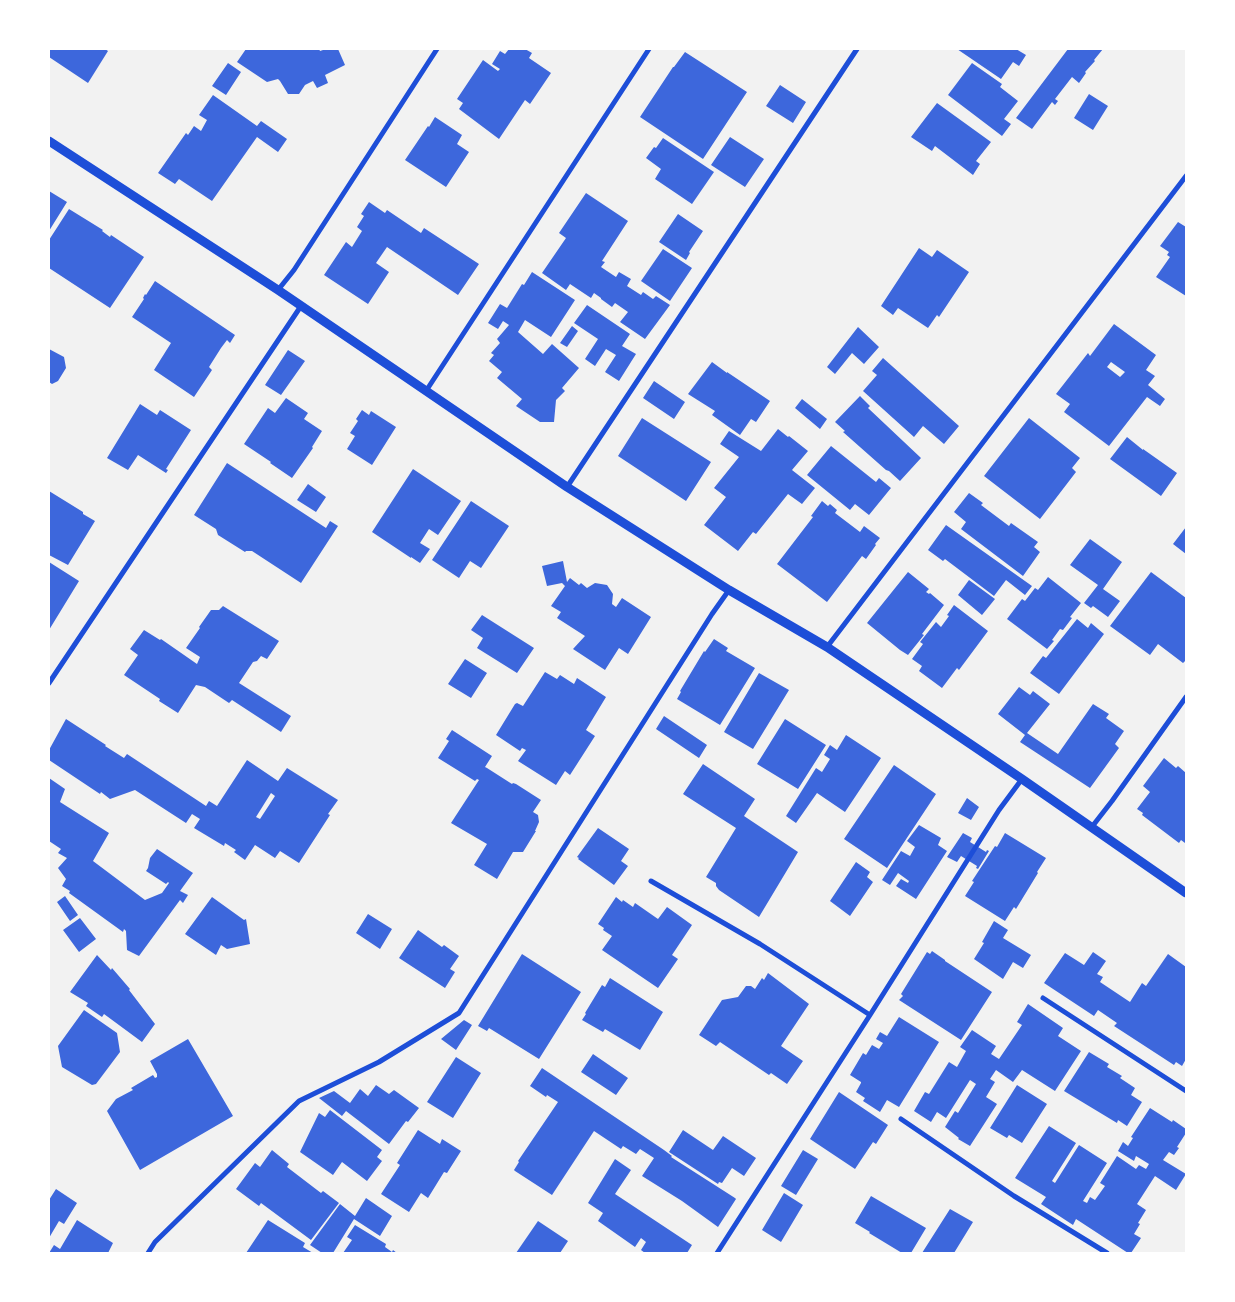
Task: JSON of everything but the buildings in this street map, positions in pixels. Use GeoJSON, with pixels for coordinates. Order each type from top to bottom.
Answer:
{"type":"FeatureCollection","features":[{"type":"Feature","properties":{"kind":"street"},"geometry":{"type":"LineString","coordinates":[[278,290],[294,270],[437,49]]}},
{"type":"Feature","properties":{"kind":"street"},"geometry":{"type":"LineString","coordinates":[[426,391],[649,49]]}},
{"type":"Feature","properties":{"kind":"street"},"geometry":{"type":"LineString","coordinates":[[567,487],[857,49]]}},
{"type":"Feature","properties":{"kind":"street"},"geometry":{"type":"LineString","coordinates":[[49,141],[278,290],[567,487],[729,590],[827,647],[1186,893]]}},
{"type":"Feature","properties":{"kind":"street"},"geometry":{"type":"LineString","coordinates":[[827,647],[1186,176]]}},
{"type":"Feature","properties":{"kind":"street"},"geometry":{"type":"LineString","coordinates":[[49,683],[301,306]]}},
{"type":"Feature","properties":{"kind":"street"},"geometry":{"type":"LineString","coordinates":[[148,1253],[155,1242],[299,1101],[379,1062],[459,1012],[729,590]]}},
{"type":"Feature","properties":{"kind":"street"},"geometry":{"type":"LineString","coordinates":[[1091,828],[1186,696]]}},
{"type":"Feature","properties":{"kind":"street"},"geometry":{"type":"LineString","coordinates":[[717,1253],[999,810],[1022,779]]}},
{"type":"Feature","properties":{"kind":"street"},"geometry":{"type":"LineString","coordinates":[[651,881],[760,944],[870,1015]]}},
{"type":"Feature","properties":{"kind":"street"},"geometry":{"type":"LineString","coordinates":[[1043,998],[1186,1091]]}},
{"type":"Feature","properties":{"kind":"street"},"geometry":{"type":"LineString","coordinates":[[901,1119],[1014,1196],[1107,1253]]}}]}
